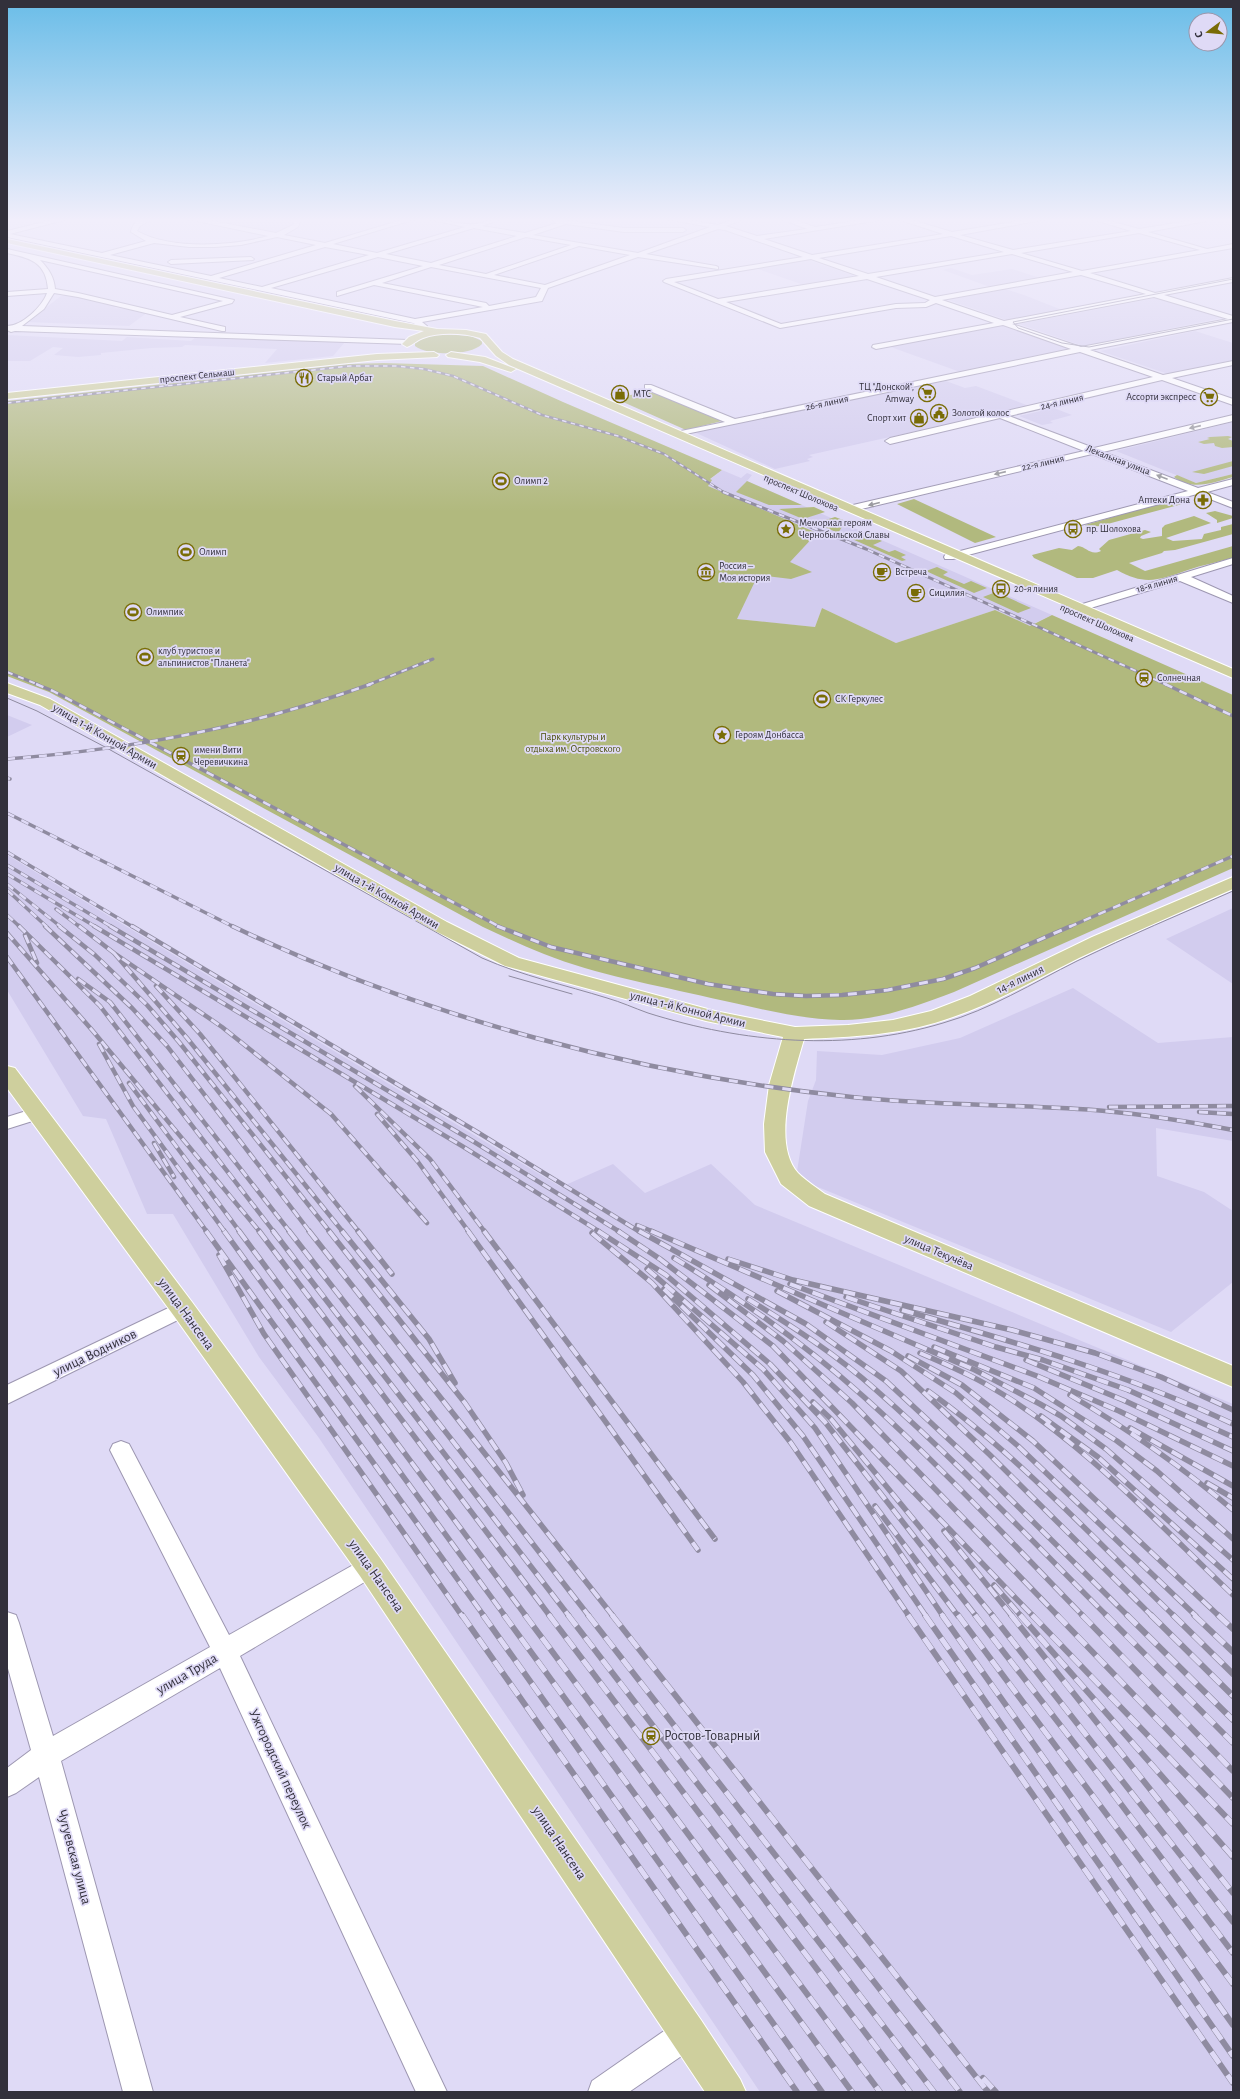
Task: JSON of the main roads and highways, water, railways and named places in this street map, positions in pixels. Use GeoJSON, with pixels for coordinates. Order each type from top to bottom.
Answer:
{"type":"FeatureCollection","features":[{"type":"Feature","properties":{"kind":"main road"},"geometry":{"type":"LineString","coordinates":[[340,316],[387,326],[395,330],[407,341],[413,351],[434,355],[451,355],[478,351],[486,348],[490,342],[488,339],[478,335],[396,324],[358,316]]}},
{"type":"Feature","properties":{"kind":"main road","name":"проспект Сельмаш"},"geometry":{"type":"LineString","coordinates":[[7,395],[361,356],[425,334],[441,331]]}},
{"type":"Feature","properties":{"kind":"main road","name":"проспект Шолохова"},"geometry":{"type":"LineString","coordinates":[[490,342],[500,356],[510,361],[853,508],[954,556],[1233,683]]}},
{"type":"Feature","properties":{"kind":"main road","name":"проспект Сельмаш"},"geometry":{"type":"LineString","coordinates":[[7,395],[376,357],[434,355]]}},
{"type":"Feature","properties":{"kind":"main road","name":"проспект Шолохова"},"geometry":{"type":"LineString","coordinates":[[451,355],[482,359],[510,368],[1233,674]]}},
{"type":"Feature","properties":{"kind":"main road","name":"улица 1-й Конной Армии"},"geometry":{"type":"LineString","coordinates":[[7,688],[45,702],[440,926],[494,954],[539,971],[713,1017],[795,1033]]}},
{"type":"Feature","properties":{"kind":"main road","name":"14-я линия"},"geometry":{"type":"LineString","coordinates":[[795,1033],[893,1026],[937,1016],[977,1000],[1099,941],[1233,882]]}},
{"type":"Feature","properties":{"kind":"main road","name":"улица Текучёва"},"geometry":{"type":"LineString","coordinates":[[795,1033],[780,1085],[775,1124],[776,1152],[789,1178],[817,1200],[1233,1376]]}},
{"type":"Feature","properties":{"kind":"main road","name":"улица Нансена"},"geometry":{"type":"LineString","coordinates":[[7,1074],[183,1309],[370,1567],[688,2032],[727,2092]]}},
{"type":"Feature","properties":{"kind":"tram line"},"geometry":{"type":"LineString","coordinates":[[1044,316],[1013,322],[1018,328],[1062,343],[1089,347],[1233,319]]}},
{"type":"Feature","properties":{"kind":"tram line"},"geometry":{"type":"LineString","coordinates":[[7,698],[37,711],[105,747],[482,958],[513,970],[612,1000],[648,1013],[684,1023],[758,1037],[795,1040],[870,1038],[907,1032],[960,1018],[1027,987],[1096,952],[1233,891]]}},
{"type":"Feature","properties":{"kind":"tram line"},"geometry":{"type":"LineString","coordinates":[[509,976],[572,994]]}},
{"type":"Feature","properties":{"kind":"railway"},"geometry":{"type":"LineString","coordinates":[[7,403],[350,366],[396,366],[424,369],[453,376],[542,415],[618,436],[664,454],[724,492]]}},
{"type":"Feature","properties":{"kind":"railway"},"geometry":{"type":"LineString","coordinates":[[724,492],[866,549],[1167,685]]}},
{"type":"Feature","properties":{"kind":"railway"},"geometry":{"type":"LineString","coordinates":[[368,685],[433,659]]}},
{"type":"Feature","properties":{"kind":"railway"},"geometry":{"type":"LineString","coordinates":[[7,672],[39,685]]}},
{"type":"Feature","properties":{"kind":"railway"},"geometry":{"type":"LineString","coordinates":[[36,684],[53,691],[149,742]]}},
{"type":"Feature","properties":{"kind":"railway"},"geometry":{"type":"LineString","coordinates":[[1165,684],[1233,716]]}},
{"type":"Feature","properties":{"kind":"railway"},"geometry":{"type":"LineString","coordinates":[[149,742],[236,724],[326,699],[368,685]]}},
{"type":"Feature","properties":{"kind":"railway"},"geometry":{"type":"LineString","coordinates":[[7,759],[54,755],[149,742]]}},
{"type":"Feature","properties":{"kind":"railway"},"geometry":{"type":"LineString","coordinates":[[149,742],[500,927]]}},
{"type":"Feature","properties":{"kind":"railway"},"geometry":{"type":"LineString","coordinates":[[7,813],[232,926]]}},
{"type":"Feature","properties":{"kind":"railway"},"geometry":{"type":"LineString","coordinates":[[7,852],[133,927]]}},
{"type":"Feature","properties":{"kind":"railway"},"geometry":{"type":"LineString","coordinates":[[1069,927],[1233,856]]}},
{"type":"Feature","properties":{"kind":"railway"},"geometry":{"type":"LineString","coordinates":[[7,865],[112,927]]}},
{"type":"Feature","properties":{"kind":"railway"},"geometry":{"type":"LineString","coordinates":[[7,874],[96,927]]}},
{"type":"Feature","properties":{"kind":"railway"},"geometry":{"type":"LineString","coordinates":[[7,884],[61,927]]}},
{"type":"Feature","properties":{"kind":"railway"},"geometry":{"type":"LineString","coordinates":[[7,890],[47,927]]}},
{"type":"Feature","properties":{"kind":"railway"},"geometry":{"type":"LineString","coordinates":[[56,909],[80,927]]}},
{"type":"Feature","properties":{"kind":"railway"},"geometry":{"type":"LineString","coordinates":[[7,915],[20,927]]}},
{"type":"Feature","properties":{"kind":"railway"},"geometry":{"type":"LineString","coordinates":[[19,926],[100,1006],[274,1232]]}},
{"type":"Feature","properties":{"kind":"railway"},"geometry":{"type":"LineString","coordinates":[[45,926],[132,1008],[167,1046],[310,1232]]}},
{"type":"Feature","properties":{"kind":"railway"},"geometry":{"type":"LineString","coordinates":[[59,926],[95,955],[147,1005],[179,1042],[330,1232]]}},
{"type":"Feature","properties":{"kind":"railway"},"geometry":{"type":"LineString","coordinates":[[79,926],[114,953]]}},
{"type":"Feature","properties":{"kind":"railway"},"geometry":{"type":"LineString","coordinates":[[94,926],[462,1146],[600,1232]]}},
{"type":"Feature","properties":{"kind":"railway"},"geometry":{"type":"LineString","coordinates":[[110,926],[471,1140],[620,1232]]}},
{"type":"Feature","properties":{"kind":"railway"},"geometry":{"type":"LineString","coordinates":[[132,926],[479,1133],[640,1232]]}},
{"type":"Feature","properties":{"kind":"railway"},"geometry":{"type":"LineString","coordinates":[[232,926],[306,959],[457,1015],[535,1038],[693,1074],[772,1087],[852,1097],[915,1102],[1105,1111],[1169,1119],[1233,1130]]}},
{"type":"Feature","properties":{"kind":"railway"},"geometry":{"type":"LineString","coordinates":[[497,926],[551,947],[708,984],[773,994],[806,996],[842,995],[888,990],[943,979],[975,968],[1071,926]]}},
{"type":"Feature","properties":{"kind":"railway"},"geometry":{"type":"LineString","coordinates":[[7,933],[92,1030],[260,1232]]}},
{"type":"Feature","properties":{"kind":"railway"},"geometry":{"type":"LineString","coordinates":[[25,935],[37,963]]}},
{"type":"Feature","properties":{"kind":"railway"},"geometry":{"type":"LineString","coordinates":[[114,953],[222,1027],[331,1114],[427,1223]]}},
{"type":"Feature","properties":{"kind":"railway"},"geometry":{"type":"LineString","coordinates":[[114,953],[187,1038],[343,1232]]}},
{"type":"Feature","properties":{"kind":"railway"},"geometry":{"type":"LineString","coordinates":[[7,957],[207,1232]]}},
{"type":"Feature","properties":{"kind":"railway"},"geometry":{"type":"LineString","coordinates":[[78,979],[110,1002],[290,1232]]}},
{"type":"Feature","properties":{"kind":"railway"},"geometry":{"type":"LineString","coordinates":[[156,986],[200,1034],[359,1232]]}},
{"type":"Feature","properties":{"kind":"railway"},"geometry":{"type":"LineString","coordinates":[[99,1044],[133,1106],[225,1232]]}},
{"type":"Feature","properties":{"kind":"railway"},"geometry":{"type":"LineString","coordinates":[[129,1083],[240,1232]]}},
{"type":"Feature","properties":{"kind":"railway"},"geometry":{"type":"LineString","coordinates":[[355,1086],[430,1159],[485,1232]]}},
{"type":"Feature","properties":{"kind":"railway"},"geometry":{"type":"LineString","coordinates":[[1109,1107],[1233,1106]]}},
{"type":"Feature","properties":{"kind":"railway"},"geometry":{"type":"LineString","coordinates":[[1199,1112],[1233,1114]]}},
{"type":"Feature","properties":{"kind":"railway"},"geometry":{"type":"LineString","coordinates":[[377,1114],[418,1162],[469,1232]]}},
{"type":"Feature","properties":{"kind":"railway"},"geometry":{"type":"LineString","coordinates":[[154,1143],[174,1177]]}},
{"type":"Feature","properties":{"kind":"railway"},"geometry":{"type":"LineString","coordinates":[[637,1225],[654,1232]]}},
{"type":"Feature","properties":{"kind":"railway"},"geometry":{"type":"LineString","coordinates":[[206,1231],[484,1616]]}},
{"type":"Feature","properties":{"kind":"railway"},"geometry":{"type":"LineString","coordinates":[[224,1231],[505,1616]]}},
{"type":"Feature","properties":{"kind":"railway"},"geometry":{"type":"LineString","coordinates":[[239,1231],[526,1616]]}},
{"type":"Feature","properties":{"kind":"railway"},"geometry":{"type":"LineString","coordinates":[[259,1231],[550,1616]]}},
{"type":"Feature","properties":{"kind":"railway"},"geometry":{"type":"LineString","coordinates":[[273,1231],[569,1616]]}},
{"type":"Feature","properties":{"kind":"railway"},"geometry":{"type":"LineString","coordinates":[[289,1231],[589,1616]]}},
{"type":"Feature","properties":{"kind":"railway"},"geometry":{"type":"LineString","coordinates":[[309,1231],[613,1616]]}},
{"type":"Feature","properties":{"kind":"railway"},"geometry":{"type":"LineString","coordinates":[[329,1231],[465,1403],[506,1463],[523,1495]]}},
{"type":"Feature","properties":{"kind":"railway"},"geometry":{"type":"LineString","coordinates":[[342,1231],[429,1339],[455,1383]]}},
{"type":"Feature","properties":{"kind":"railway"},"geometry":{"type":"LineString","coordinates":[[358,1231],[392,1274]]}},
{"type":"Feature","properties":{"kind":"railway"},"geometry":{"type":"LineString","coordinates":[[468,1231],[698,1550]]}},
{"type":"Feature","properties":{"kind":"railway"},"geometry":{"type":"LineString","coordinates":[[484,1231],[715,1539]]}},
{"type":"Feature","properties":{"kind":"railway"},"geometry":{"type":"LineString","coordinates":[[598,1231],[666,1275],[770,1364],[825,1422],[976,1616]]}},
{"type":"Feature","properties":{"kind":"railway"},"geometry":{"type":"LineString","coordinates":[[618,1231],[660,1259],[773,1346],[1033,1616]]}},
{"type":"Feature","properties":{"kind":"railway"},"geometry":{"type":"LineString","coordinates":[[639,1231],[806,1324],[886,1381],[972,1461],[1128,1616]]}},
{"type":"Feature","properties":{"kind":"railway"},"geometry":{"type":"LineString","coordinates":[[651,1231],[975,1370],[1040,1404],[1061,1416],[1106,1449],[1233,1560]]}},
{"type":"Feature","properties":{"kind":"railway"},"geometry":{"type":"LineString","coordinates":[[592,1233],[652,1283],[743,1382],[791,1443],[909,1616]]}},
{"type":"Feature","properties":{"kind":"railway"},"geometry":{"type":"LineString","coordinates":[[219,1255],[264,1334],[462,1616]]}},
{"type":"Feature","properties":{"kind":"railway"},"geometry":{"type":"LineString","coordinates":[[674,1258],[772,1323],[819,1359],[864,1397],[921,1450],[1083,1616]]}},
{"type":"Feature","properties":{"kind":"railway"},"geometry":{"type":"LineString","coordinates":[[728,1259],[793,1280],[1012,1330],[1095,1353],[1161,1377],[1233,1410]]}},
{"type":"Feature","properties":{"kind":"railway"},"geometry":{"type":"LineString","coordinates":[[647,1269],[763,1369],[815,1428],[943,1616]]}},
{"type":"Feature","properties":{"kind":"railway"},"geometry":{"type":"LineString","coordinates":[[790,1284],[1037,1376],[1119,1411],[1233,1466]]}},
{"type":"Feature","properties":{"kind":"railway"},"geometry":{"type":"LineString","coordinates":[[709,1285],[783,1341],[852,1403],[1058,1616]]}},
{"type":"Feature","properties":{"kind":"railway"},"geometry":{"type":"LineString","coordinates":[[664,1289],[753,1375],[803,1436],[926,1616]]}},
{"type":"Feature","properties":{"kind":"railway"},"geometry":{"type":"LineString","coordinates":[[777,1291],[891,1351],[956,1393],[1018,1446],[1196,1616]]}},
{"type":"Feature","properties":{"kind":"railway"},"geometry":{"type":"LineString","coordinates":[[846,1297],[996,1347],[1043,1360],[1128,1390],[1233,1437]]}},
{"type":"Feature","properties":{"kind":"railway"},"geometry":{"type":"LineString","coordinates":[[748,1299],[814,1342],[846,1365],[876,1390],[965,1473],[1107,1616]]}},
{"type":"Feature","properties":{"kind":"railway"},"geometry":{"type":"LineString","coordinates":[[902,1310],[986,1334],[1111,1374],[1193,1406],[1233,1424]]}},
{"type":"Feature","properties":{"kind":"railway"},"geometry":{"type":"LineString","coordinates":[[826,1322],[901,1371],[990,1455],[1152,1616]]}},
{"type":"Feature","properties":{"kind":"railway"},"geometry":{"type":"LineString","coordinates":[[934,1347],[1034,1388],[1117,1441],[1157,1471],[1233,1539]]}},
{"type":"Feature","properties":{"kind":"railway"},"geometry":{"type":"LineString","coordinates":[[920,1353],[964,1372],[989,1386],[1023,1407],[1055,1431],[1117,1483],[1233,1595]]}},
{"type":"Feature","properties":{"kind":"railway"},"geometry":{"type":"LineString","coordinates":[[908,1356],[962,1385],[1033,1441],[1219,1616]]}},
{"type":"Feature","properties":{"kind":"railway"},"geometry":{"type":"LineString","coordinates":[[1026,1360],[1123,1400],[1233,1451]]}},
{"type":"Feature","properties":{"kind":"railway"},"geometry":{"type":"LineString","coordinates":[[928,1391],[993,1442],[1024,1470],[1174,1616]]}},
{"type":"Feature","properties":{"kind":"railway"},"geometry":{"type":"LineString","coordinates":[[1070,1395],[1113,1421],[1154,1449],[1233,1510]]}},
{"type":"Feature","properties":{"kind":"railway"},"geometry":{"type":"LineString","coordinates":[[813,1402],[831,1419],[993,1616]]}},
{"type":"Feature","properties":{"kind":"railway"},"geometry":{"type":"LineString","coordinates":[[1041,1416],[1098,1457],[1233,1579]]}},
{"type":"Feature","properties":{"kind":"railway"},"geometry":{"type":"LineString","coordinates":[[1130,1428],[1233,1486]]}},
{"type":"Feature","properties":{"kind":"railway"},"geometry":{"type":"LineString","coordinates":[[1207,1483],[1233,1498]]}},
{"type":"Feature","properties":{"kind":"railway"},"geometry":{"type":"LineString","coordinates":[[875,1506],[958,1616]]}},
{"type":"Feature","properties":{"kind":"railway"},"geometry":{"type":"LineString","coordinates":[[944,1531],[1012,1616]]}},
{"type":"Feature","properties":{"kind":"railway"},"geometry":{"type":"LineString","coordinates":[[994,1585],[1021,1616]]}},
{"type":"Feature","properties":{"kind":"railway"},"geometry":{"type":"LineString","coordinates":[[462,1615],[797,2092]]}},
{"type":"Feature","properties":{"kind":"railway"},"geometry":{"type":"LineString","coordinates":[[483,1615],[822,2092]]}},
{"type":"Feature","properties":{"kind":"railway"},"geometry":{"type":"LineString","coordinates":[[504,1615],[852,2092]]}},
{"type":"Feature","properties":{"kind":"railway"},"geometry":{"type":"LineString","coordinates":[[525,1615],[880,2092]]}},
{"type":"Feature","properties":{"kind":"railway"},"geometry":{"type":"LineString","coordinates":[[549,1615],[910,2092]]}},
{"type":"Feature","properties":{"kind":"railway"},"geometry":{"type":"LineString","coordinates":[[568,1615],[934,2092]]}},
{"type":"Feature","properties":{"kind":"railway"},"geometry":{"type":"LineString","coordinates":[[588,1615],[960,2092]]}},
{"type":"Feature","properties":{"kind":"railway"},"geometry":{"type":"LineString","coordinates":[[612,1615],[988,2092]]}},
{"type":"Feature","properties":{"kind":"railway"},"geometry":{"type":"LineString","coordinates":[[908,1615],[1233,2083]]}},
{"type":"Feature","properties":{"kind":"railway"},"geometry":{"type":"LineString","coordinates":[[925,1615],[1233,2056]]}},
{"type":"Feature","properties":{"kind":"railway"},"geometry":{"type":"LineString","coordinates":[[942,1615],[1233,2025]]}},
{"type":"Feature","properties":{"kind":"railway"},"geometry":{"type":"LineString","coordinates":[[958,1615],[1233,1984]]}},
{"type":"Feature","properties":{"kind":"railway"},"geometry":{"type":"LineString","coordinates":[[975,1615],[1102,1779],[1233,1953]]}},
{"type":"Feature","properties":{"kind":"railway"},"geometry":{"type":"LineString","coordinates":[[992,1615],[1233,1922]]}},
{"type":"Feature","properties":{"kind":"railway"},"geometry":{"type":"LineString","coordinates":[[1011,1615],[1233,1893]]}},
{"type":"Feature","properties":{"kind":"railway"},"geometry":{"type":"LineString","coordinates":[[1020,1615],[1233,1857]]}},
{"type":"Feature","properties":{"kind":"railway"},"geometry":{"type":"LineString","coordinates":[[1032,1615],[1233,1824]]}},
{"type":"Feature","properties":{"kind":"railway"},"geometry":{"type":"LineString","coordinates":[[1057,1615],[1233,1798]]}},
{"type":"Feature","properties":{"kind":"railway"},"geometry":{"type":"LineString","coordinates":[[1082,1615],[1233,1771]]}},
{"type":"Feature","properties":{"kind":"railway"},"geometry":{"type":"LineString","coordinates":[[1106,1615],[1233,1743]]}},
{"type":"Feature","properties":{"kind":"railway"},"geometry":{"type":"LineString","coordinates":[[1127,1615],[1233,1720]]}},
{"type":"Feature","properties":{"kind":"railway"},"geometry":{"type":"LineString","coordinates":[[1151,1615],[1233,1696]]}},
{"type":"Feature","properties":{"kind":"railway"},"geometry":{"type":"LineString","coordinates":[[1173,1615],[1233,1674]]}},
{"type":"Feature","properties":{"kind":"railway"},"geometry":{"type":"LineString","coordinates":[[1194,1615],[1233,1652]]}},
{"type":"Feature","properties":{"kind":"railway"},"geometry":{"type":"LineString","coordinates":[[1218,1615],[1233,1629]]}},
{"type":"Feature","properties":{"kind":"railway"},"geometry":{"type":"LineString","coordinates":[[983,2078],[996,2092]]}},
{"type":"Feature","properties":{"kind":"place","name":"Старый Арбат"},"geometry":{"type":"Point","coordinates":[304,378]}},
{"type":"Feature","properties":{"kind":"place","name":"ТЦ \"Донской\", Amway"},"geometry":{"type":"Point","coordinates":[927,393]}},
{"type":"Feature","properties":{"kind":"place","name":"МТС"},"geometry":{"type":"Point","coordinates":[620,394]}},
{"type":"Feature","properties":{"kind":"place","name":"Ассорти экспресс"},"geometry":{"type":"Point","coordinates":[1209,397]}},
{"type":"Feature","properties":{"kind":"place","name":"Золотой колос"},"geometry":{"type":"Point","coordinates":[939,413]}},
{"type":"Feature","properties":{"kind":"place","name":"Спорт хит"},"geometry":{"type":"Point","coordinates":[919,418]}},
{"type":"Feature","properties":{"kind":"place","name":"Олимп 2"},"geometry":{"type":"Point","coordinates":[501,481]}},
{"type":"Feature","properties":{"kind":"place","name":"Аптеки Дона"},"geometry":{"type":"Point","coordinates":[1203,500]}},
{"type":"Feature","properties":{"kind":"place","name":"Мемориал героям Чернобыльской Славы"},"geometry":{"type":"Point","coordinates":[786,529]}},
{"type":"Feature","properties":{"kind":"place","name":"пр. Шолохова"},"geometry":{"type":"Point","coordinates":[1073,529]}},
{"type":"Feature","properties":{"kind":"place","name":"Олимп"},"geometry":{"type":"Point","coordinates":[186,552]}},
{"type":"Feature","properties":{"kind":"place","name":"Россия – Моя история"},"geometry":{"type":"Point","coordinates":[706,572]}},
{"type":"Feature","properties":{"kind":"place","name":"Встреча"},"geometry":{"type":"Point","coordinates":[882,572]}},
{"type":"Feature","properties":{"kind":"place","name":"20-я линия"},"geometry":{"type":"Point","coordinates":[1001,589]}},
{"type":"Feature","properties":{"kind":"place","name":"Сицилия"},"geometry":{"type":"Point","coordinates":[916,593]}},
{"type":"Feature","properties":{"kind":"place","name":"Олимпик"},"geometry":{"type":"Point","coordinates":[133,612]}},
{"type":"Feature","properties":{"kind":"place","name":"клуб туристов и альпинистов \"Планета\""},"geometry":{"type":"Point","coordinates":[145,657]}},
{"type":"Feature","properties":{"kind":"place","name":"Солнечная"},"geometry":{"type":"Point","coordinates":[1144,678]}},
{"type":"Feature","properties":{"kind":"place","name":"СК Геркулес"},"geometry":{"type":"Point","coordinates":[822,699]}},
{"type":"Feature","properties":{"kind":"place","name":"Героям Донбасса"},"geometry":{"type":"Point","coordinates":[722,735]}},
{"type":"Feature","properties":{"kind":"place","name":"имени Вити Черевичкина"},"geometry":{"type":"Point","coordinates":[181,756]}},
{"type":"Feature","properties":{"kind":"place","name":"Ростов-Товарный"},"geometry":{"type":"Point","coordinates":[651,1736]}},
{"type":"Feature","properties":{"kind":"park label","name":"Парк культуры и отдыха им. Островского"},"geometry":{"type":"Point","coordinates":[573,742]}}]}
